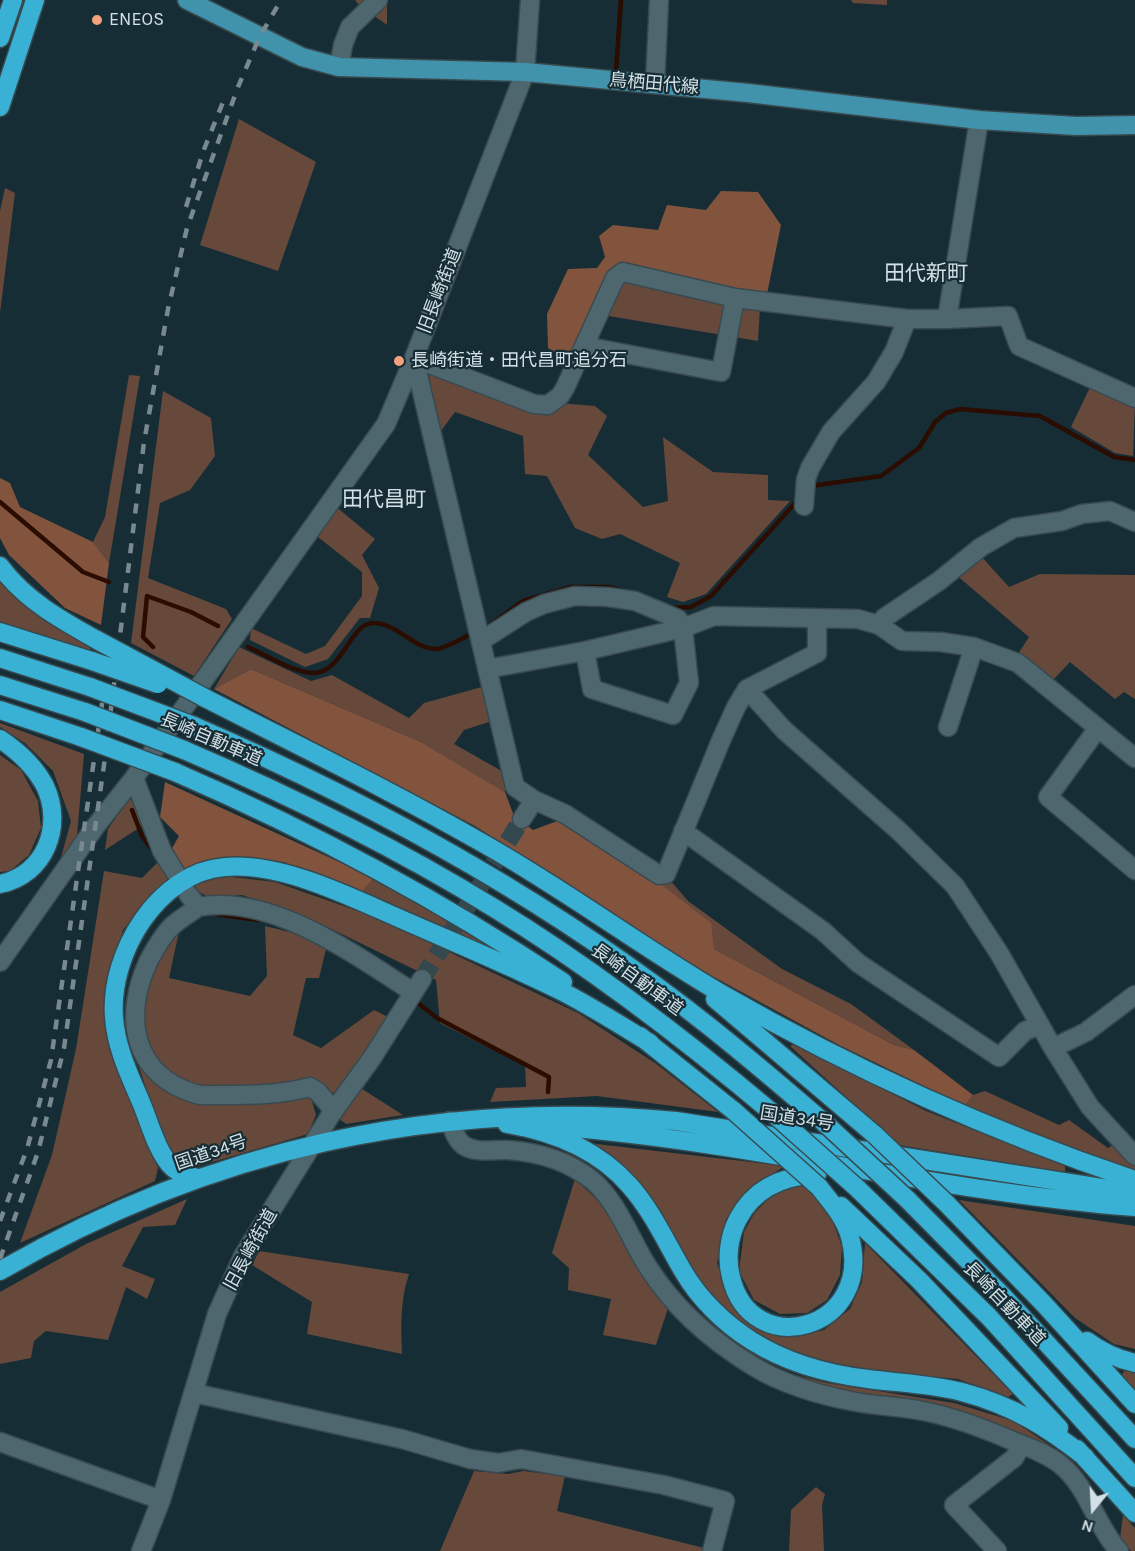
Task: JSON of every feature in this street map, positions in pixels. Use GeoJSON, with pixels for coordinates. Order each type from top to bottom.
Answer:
{"type":"FeatureCollection","features":[{"type":"Feature","properties":{"kind":"highway"},"geometry":{"type":"LineString","coordinates":[[0,38],[13,0]]}},
{"type":"Feature","properties":{"kind":"highway"},"geometry":{"type":"LineString","coordinates":[[0,107],[35,0]]}},
{"type":"Feature","properties":{"kind":"highway"},"geometry":{"type":"LineString","coordinates":[[0,566],[32,599],[59,618],[204,700],[393,793],[488,846],[573,898],[651,951],[713,998],[875,1135],[947,1204],[1043,1303],[1135,1404]]}},
{"type":"Feature","properties":{"kind":"highway"},"geometry":{"type":"LineString","coordinates":[[0,633],[92,661],[204,700]]}},
{"type":"Feature","properties":{"kind":"highway","name":"長崎自動車道"},"geometry":{"type":"LineString","coordinates":[[0,658],[90,687],[194,726],[326,786],[442,848],[512,889],[598,945],[700,1019],[828,1126],[907,1199],[1003,1296],[1135,1439]]}},
{"type":"Feature","properties":{"kind":"highway","name":"長崎自動車道"},"geometry":{"type":"LineString","coordinates":[[0,685],[85,712],[184,750],[313,808],[434,872],[495,909],[629,999],[699,1051],[776,1115],[858,1189],[988,1317],[1135,1478]]}},
{"type":"Feature","properties":{"kind":"highway"},"geometry":{"type":"LineString","coordinates":[[0,710],[81,736],[175,772],[292,825],[410,887],[482,930],[539,966],[650,1043],[734,1111],[919,1280],[1003,1367],[1135,1513]]}},
{"type":"Feature","properties":{"kind":"highway"},"geometry":{"type":"LineString","coordinates":[[0,739],[26,759],[37,772],[45,786],[53,816],[50,841],[37,864],[15,880],[0,885]]}},
{"type":"Feature","properties":{"kind":"highway"},"geometry":{"type":"LineString","coordinates":[[198,1178],[174,1169],[163,1154],[120,1052],[113,1014],[114,996],[123,961],[142,920],[160,898],[174,886],[206,871],[223,867],[258,868],[294,877],[333,891],[560,990],[650,1043]]}},
{"type":"Feature","properties":{"kind":"highway"},"geometry":{"type":"LineString","coordinates":[[651,951],[780,1026],[857,1067],[1005,1134],[1135,1180]]}},
{"type":"Feature","properties":{"kind":"highway","name":"国道34号"},"geometry":{"type":"LineString","coordinates":[[0,1271],[99,1221],[198,1178],[249,1161],[314,1144],[390,1129],[450,1121],[562,1115],[676,1121],[1135,1193]]}},
{"type":"Feature","properties":{"kind":"highway","name":"国道34号"},"geometry":{"type":"LineString","coordinates":[[450,1121],[566,1128],[674,1140],[1037,1198],[1135,1207]]}},
{"type":"Feature","properties":{"kind":"highway"},"geometry":{"type":"LineString","coordinates":[[507,1124],[562,1138],[588,1152],[616,1172],[642,1202],[684,1273],[698,1292],[729,1324],[770,1352],[820,1371],[935,1387],[988,1400],[1035,1420],[1085,1457]]}},
{"type":"Feature","properties":{"kind":"highway"},"geometry":{"type":"LineString","coordinates":[[819,1187],[841,1216],[850,1236],[853,1255],[849,1285],[836,1308],[818,1321],[799,1327],[785,1327],[770,1323],[757,1316],[737,1295],[729,1268],[729,1252],[737,1221],[753,1197],[767,1187],[797,1175],[832,1174],[947,1183]]}},
{"type":"Feature","properties":{"kind":"highway"},"geometry":{"type":"LineString","coordinates":[[1037,1198],[1135,1217]]}},
{"type":"Feature","properties":{"kind":"highway"},"geometry":{"type":"LineString","coordinates":[[1043,1303],[1098,1349],[1135,1363]]}},
{"type":"Feature","properties":{"kind":"main road","name":"鳥栖田代線"},"geometry":{"type":"LineString","coordinates":[[187,0],[302,57],[339,67],[525,72],[655,83],[979,120],[1076,126],[1135,125]]}},
{"type":"Feature","properties":{"kind":"street"},"geometry":{"type":"LineString","coordinates":[[339,67],[343,45],[350,27],[378,0]]}},
{"type":"Feature","properties":{"kind":"street","name":"旧長崎街道"},"geometry":{"type":"LineString","coordinates":[[481,641],[414,358],[525,72],[530,0]]}},
{"type":"Feature","properties":{"kind":"street"},"geometry":{"type":"LineString","coordinates":[[655,83],[659,0]]}},
{"type":"Feature","properties":{"kind":"street"},"geometry":{"type":"LineString","coordinates":[[947,319],[979,120]]}},
{"type":"Feature","properties":{"kind":"street"},"geometry":{"type":"LineString","coordinates":[[0,962],[386,424],[414,358],[534,404],[548,405],[560,396],[565,388],[615,278],[623,272],[735,298],[907,319],[1008,316],[1019,346],[1135,398]]}},
{"type":"Feature","properties":{"kind":"street"},"geometry":{"type":"LineString","coordinates":[[584,346],[721,372],[735,298]]}},
{"type":"Feature","properties":{"kind":"street"},"geometry":{"type":"LineString","coordinates":[[804,506],[806,479],[810,468],[831,432],[876,382],[894,352],[907,319]]}},
{"type":"Feature","properties":{"kind":"street"},"geometry":{"type":"LineString","coordinates":[[879,625],[884,618],[939,581],[981,547],[1014,528],[1062,521],[1082,514],[1110,511],[1135,522]]}},
{"type":"Feature","properties":{"kind":"street"},"geometry":{"type":"LineString","coordinates":[[585,651],[592,689],[672,715],[689,683],[683,628],[678,619],[635,601],[608,597],[574,596],[544,604],[526,612],[481,641],[515,787],[534,800],[565,814],[659,875],[666,874],[722,738],[747,689],[817,653],[817,619]]}},
{"type":"Feature","properties":{"kind":"street"},"geometry":{"type":"LineString","coordinates":[[487,669],[585,651],[683,628],[714,616],[858,620],[879,625],[902,641],[941,642],[974,647],[1018,663],[1135,758]]}},
{"type":"Feature","properties":{"kind":"street"},"geometry":{"type":"LineString","coordinates":[[948,728],[974,647]]}},
{"type":"Feature","properties":{"kind":"street"},"geometry":{"type":"LineString","coordinates":[[747,689],[784,730],[898,831],[955,886],[999,953],[1053,1048],[1090,1107],[1135,1156]]}},
{"type":"Feature","properties":{"kind":"street"},"geometry":{"type":"LineString","coordinates":[[1098,728],[1048,797],[1135,870]]}},
{"type":"Feature","properties":{"kind":"street"},"geometry":{"type":"LineString","coordinates":[[134,778],[162,851],[175,872]]}},
{"type":"Feature","properties":{"kind":"street"},"geometry":{"type":"LineString","coordinates":[[522,819],[534,800]]}},
{"type":"Feature","properties":{"kind":"street"},"geometry":{"type":"LineString","coordinates":[[683,831],[822,931],[858,963],[999,1057],[1025,1031],[1040,1025]]}},
{"type":"Feature","properties":{"kind":"street","name":"旧長崎街道"},"geometry":{"type":"LineString","coordinates":[[141,1551],[161,1500],[217,1314],[243,1256],[334,1111],[372,1058],[417,986],[334,941],[277,916],[239,906],[193,900],[153,952],[136,994],[134,1017],[137,1040],[148,1062],[159,1075],[178,1087],[198,1095],[274,1094],[310,1087],[318,1092],[334,1111]]}},
{"type":"Feature","properties":{"kind":"street"},"geometry":{"type":"LineString","coordinates":[[1053,1048],[1086,1032],[1135,995]]}},
{"type":"Feature","properties":{"kind":"street"},"geometry":{"type":"LineString","coordinates":[[450,1121],[455,1136],[464,1145],[477,1150],[537,1153],[566,1164],[592,1180],[611,1202],[648,1268],[668,1294],[691,1319],[724,1347],[755,1367],[802,1388],[851,1401],[921,1410],[946,1416],[983,1428],[1059,1463],[1073,1475],[1119,1551]]}},
{"type":"Feature","properties":{"kind":"street"},"geometry":{"type":"LineString","coordinates":[[194,1392],[402,1438],[470,1459],[498,1463],[521,1459],[664,1485],[725,1501],[712,1551]]}},
{"type":"Feature","properties":{"kind":"street"},"geometry":{"type":"LineString","coordinates":[[0,1442],[161,1500]]}},
{"type":"Feature","properties":{"kind":"street"},"geometry":{"type":"LineString","coordinates":[[997,1551],[954,1505],[1014,1458],[1022,1445]]}},
{"type":"Feature","properties":{"kind":"shaded area"},"geometry":{"type":"Polygon","coordinates":[[[355,0],[387,0],[387,25],[359,5],[355,0]]]}},
{"type":"Feature","properties":{"kind":"shaded area"},"geometry":{"type":"Polygon","coordinates":[[[851,0],[887,0],[887,5],[853,3],[851,0]]]}},
{"type":"Feature","properties":{"kind":"shaded area"},"geometry":{"type":"Polygon","coordinates":[[[239,119],[316,162],[278,271],[200,245],[239,119]]]}},
{"type":"Feature","properties":{"kind":"shaded area"},"geometry":{"type":"Polygon","coordinates":[[[5,188],[15,193],[0,313],[0,211],[5,188]]]}},
{"type":"Feature","properties":{"kind":"shaded area"},"geometry":{"type":"Polygon","coordinates":[[[721,191],[758,192],[781,225],[767,294],[623,266],[567,362],[548,348],[547,314],[568,269],[597,268],[605,257],[599,236],[613,225],[658,230],[667,205],[706,210],[721,191]]]}},
{"type":"Feature","properties":{"kind":"shaded area"},"geometry":{"type":"Polygon","coordinates":[[[623,266],[767,294],[760,307],[758,341],[591,313],[623,266]]]}},
{"type":"Feature","properties":{"kind":"shaded area"},"geometry":{"type":"Polygon","coordinates":[[[428,367],[558,403],[595,406],[607,416],[588,455],[643,507],[668,501],[663,437],[713,472],[768,475],[768,500],[790,501],[706,594],[683,602],[667,597],[680,563],[620,534],[602,539],[575,528],[547,476],[525,474],[523,436],[455,412],[438,435],[428,367]]]}},
{"type":"Feature","properties":{"kind":"shaded area"},"geometry":{"type":"Polygon","coordinates":[[[129,375],[140,376],[109,563],[93,542],[105,517],[129,375]]]}},
{"type":"Feature","properties":{"kind":"shaded area"},"geometry":{"type":"Polygon","coordinates":[[[1092,383],[1135,402],[1133,456],[1115,453],[1071,427],[1092,383]]]}},
{"type":"Feature","properties":{"kind":"shaded area"},"geometry":{"type":"Polygon","coordinates":[[[163,391],[211,418],[215,456],[190,490],[160,503],[148,578],[226,609],[232,619],[194,676],[131,643],[163,391]]]}},
{"type":"Feature","properties":{"kind":"shaded area"},"geometry":{"type":"Polygon","coordinates":[[[0,478],[10,483],[20,507],[93,542],[109,563],[101,625],[65,608],[9,555],[0,538],[0,478]]]}},
{"type":"Feature","properties":{"kind":"shaded area"},"geometry":{"type":"Polygon","coordinates":[[[335,506],[375,539],[362,555],[379,588],[370,618],[360,618],[328,659],[305,667],[250,640],[251,628],[306,654],[325,646],[362,596],[362,572],[318,537],[335,506]]]}},
{"type":"Feature","properties":{"kind":"shaded area"},"geometry":{"type":"Polygon","coordinates":[[[980,555],[1009,587],[1040,574],[1135,575],[1135,699],[1124,692],[1115,699],[1070,662],[1054,679],[1018,654],[1029,637],[955,574],[980,555]]]}},
{"type":"Feature","properties":{"kind":"shaded area"},"geometry":{"type":"Polygon","coordinates":[[[0,578],[32,611],[91,644],[90,651],[0,623],[0,578]]]}},
{"type":"Feature","properties":{"kind":"shaded area"},"geometry":{"type":"Polygon","coordinates":[[[239,647],[311,681],[332,675],[409,718],[424,703],[482,687],[492,721],[464,730],[454,744],[507,774],[505,792],[421,742],[251,669],[214,689],[239,647]]]}},
{"type":"Feature","properties":{"kind":"shaded area"},"geometry":{"type":"Polygon","coordinates":[[[251,669],[421,742],[505,792],[514,816],[533,830],[560,820],[658,882],[711,923],[714,949],[894,1045],[914,1050],[973,1095],[965,1106],[839,1045],[690,964],[475,826],[214,689],[251,669]]]}},
{"type":"Feature","properties":{"kind":"shaded area"},"geometry":{"type":"Polygon","coordinates":[[[0,723],[84,754],[77,836],[60,861],[71,821],[53,771],[25,743],[0,727],[0,723]]]}},
{"type":"Feature","properties":{"kind":"shaded area"},"geometry":{"type":"Polygon","coordinates":[[[0,755],[21,770],[38,801],[41,828],[29,855],[10,871],[0,872],[0,755]]]}},
{"type":"Feature","properties":{"kind":"shaded area"},"geometry":{"type":"Polygon","coordinates":[[[165,782],[374,878],[361,893],[284,862],[224,857],[183,869],[171,850],[179,836],[160,817],[165,782]]]}},
{"type":"Feature","properties":{"kind":"shaded area"},"geometry":{"type":"Polygon","coordinates":[[[129,799],[138,802],[145,824],[105,850],[108,829],[129,799]]]}},
{"type":"Feature","properties":{"kind":"shaded area"},"geometry":{"type":"Polygon","coordinates":[[[157,863],[169,877],[123,930],[104,1003],[111,1051],[158,1168],[155,1181],[20,1243],[52,1155],[76,1049],[104,871],[142,878],[157,863]]]}},
{"type":"Feature","properties":{"kind":"shaded area"},"geometry":{"type":"Polygon","coordinates":[[[223,876],[275,882],[375,917],[578,1013],[655,1063],[718,1112],[597,1096],[490,1102],[496,1088],[526,1087],[525,1066],[440,1023],[436,980],[311,919],[242,895],[211,898],[189,887],[223,876]]]}},
{"type":"Feature","properties":{"kind":"shaded area"},"geometry":{"type":"Polygon","coordinates":[[[374,878],[490,946],[488,950],[361,893],[374,878]]]}},
{"type":"Feature","properties":{"kind":"shaded area"},"geometry":{"type":"Polygon","coordinates":[[[669,879],[688,901],[782,969],[851,1004],[914,1050],[894,1045],[714,949],[658,882],[669,879]]]}},
{"type":"Feature","properties":{"kind":"shaded area"},"geometry":{"type":"Polygon","coordinates":[[[265,926],[298,934],[326,949],[319,978],[306,978],[293,1035],[321,1048],[374,1010],[388,1017],[344,1085],[330,1095],[194,1087],[169,1077],[146,1041],[140,1001],[152,966],[180,927],[169,978],[250,996],[267,976],[265,926]]]}},
{"type":"Feature","properties":{"kind":"shaded area"},"geometry":{"type":"Polygon","coordinates":[[[794,1044],[926,1111],[1065,1166],[1065,1172],[899,1145],[790,1046],[794,1044]]]}},
{"type":"Feature","properties":{"kind":"shaded area"},"geometry":{"type":"Polygon","coordinates":[[[138,1064],[171,1093],[310,1094],[316,1115],[308,1134],[195,1167],[182,1161],[164,1142],[138,1064]]]}},
{"type":"Feature","properties":{"kind":"shaded area"},"geometry":{"type":"Polygon","coordinates":[[[359,1087],[403,1115],[346,1124],[338,1118],[359,1087]]]}},
{"type":"Feature","properties":{"kind":"shaded area"},"geometry":{"type":"Polygon","coordinates":[[[985,1091],[1059,1125],[1069,1120],[1108,1148],[1118,1142],[1135,1162],[1135,1170],[1122,1171],[965,1106],[973,1095],[985,1091]]]}},
{"type":"Feature","properties":{"kind":"shaded area"},"geometry":{"type":"Polygon","coordinates":[[[588,1143],[785,1166],[751,1187],[726,1219],[717,1263],[728,1297],[757,1327],[794,1337],[824,1330],[850,1309],[862,1282],[865,1243],[1013,1394],[1008,1397],[958,1379],[838,1367],[786,1351],[740,1324],[699,1281],[656,1205],[622,1166],[588,1143]]]}},
{"type":"Feature","properties":{"kind":"shaded area"},"geometry":{"type":"Polygon","coordinates":[[[575,1179],[604,1206],[668,1308],[656,1345],[603,1335],[611,1299],[568,1290],[569,1268],[552,1253],[575,1179]]]}},
{"type":"Feature","properties":{"kind":"shaded area"},"geometry":{"type":"Polygon","coordinates":[[[803,1184],[828,1208],[842,1247],[840,1275],[827,1300],[807,1313],[780,1314],[754,1300],[739,1271],[744,1232],[755,1212],[774,1194],[803,1184]]]}},
{"type":"Feature","properties":{"kind":"shaded area"},"geometry":{"type":"Polygon","coordinates":[[[187,1199],[175,1225],[143,1227],[122,1266],[155,1279],[147,1299],[126,1287],[108,1340],[46,1331],[34,1341],[31,1358],[0,1364],[0,1292],[86,1244],[187,1199]]]}},
{"type":"Feature","properties":{"kind":"shaded area"},"geometry":{"type":"Polygon","coordinates":[[[959,1200],[1135,1226],[1135,1349],[1114,1344],[1075,1318],[959,1200]]]}},
{"type":"Feature","properties":{"kind":"shaded area"},"geometry":{"type":"Polygon","coordinates":[[[259,1251],[409,1274],[401,1324],[402,1354],[307,1334],[312,1302],[252,1265],[259,1251]]]}},
{"type":"Feature","properties":{"kind":"shaded area"},"geometry":{"type":"Polygon","coordinates":[[[779,1371],[827,1383],[954,1403],[1013,1421],[1051,1446],[1065,1459],[979,1417],[925,1404],[829,1391],[779,1371]]]}},
{"type":"Feature","properties":{"kind":"shaded area"},"geometry":{"type":"Polygon","coordinates":[[[1124,1371],[1135,1372],[1135,1392],[1121,1377],[1124,1371]]]}},
{"type":"Feature","properties":{"kind":"shaded area"},"geometry":{"type":"Polygon","coordinates":[[[474,1471],[508,1474],[523,1471],[565,1476],[557,1511],[704,1548],[703,1551],[440,1551],[474,1471]]]}},
{"type":"Feature","properties":{"kind":"shaded area"},"geometry":{"type":"Polygon","coordinates":[[[816,1487],[825,1494],[822,1505],[824,1551],[789,1551],[791,1510],[816,1487]]]}},
{"type":"Feature","properties":{"kind":"shaded area"},"geometry":{"type":"Polygon","coordinates":[[[1123,1515],[1135,1528],[1135,1551],[1131,1551],[1120,1539],[1123,1515]]]}},
{"type":"Feature","properties":{"kind":"waterway"},"geometry":{"type":"LineString","coordinates":[[616,71],[621,0]]}},
{"type":"Feature","properties":{"kind":"waterway"},"geometry":{"type":"LineString","coordinates":[[811,486],[881,476],[919,448],[935,422],[946,413],[960,409],[1040,416],[1114,457],[1135,460]]}},
{"type":"Feature","properties":{"kind":"waterway"},"geometry":{"type":"LineString","coordinates":[[668,606],[691,607],[711,596],[797,501]]}},
{"type":"Feature","properties":{"kind":"waterway"},"geometry":{"type":"LineString","coordinates":[[0,502],[83,572],[109,582]]}},
{"type":"Feature","properties":{"kind":"waterway"},"geometry":{"type":"LineString","coordinates":[[487,627],[523,601],[571,587],[609,587],[623,591]]}},
{"type":"Feature","properties":{"kind":"waterway"},"geometry":{"type":"LineString","coordinates":[[153,647],[143,637],[147,596],[191,612],[218,626]]}},
{"type":"Feature","properties":{"kind":"waterway"},"geometry":{"type":"LineString","coordinates":[[248,647],[288,666],[312,673],[331,666],[358,631],[365,625],[373,623],[390,627],[420,645],[436,649],[473,633]]}},
{"type":"Feature","properties":{"kind":"waterway"},"geometry":{"type":"LineString","coordinates":[[132,810],[142,836],[154,852]]}},
{"type":"Feature","properties":{"kind":"waterway"},"geometry":{"type":"LineString","coordinates":[[215,914],[258,920]]}},
{"type":"Feature","properties":{"kind":"waterway"},"geometry":{"type":"LineString","coordinates":[[418,1003],[437,1018],[549,1077],[548,1092]]}},
{"type":"Feature","properties":{"kind":"tunnel"},"geometry":{"type":"LineString","coordinates":[[422,979],[522,819]]}},
{"type":"Feature","properties":{"kind":"railway"},"geometry":{"type":"LineString","coordinates":[[0,1259],[38,1152],[64,1048],[104,765],[144,442],[168,309],[187,228],[238,87],[259,38],[281,0]]}},
{"type":"Feature","properties":{"kind":"railway"},"geometry":{"type":"LineString","coordinates":[[186,207],[203,152],[225,97]]}},
{"type":"Feature","properties":{"kind":"railway"},"geometry":{"type":"LineString","coordinates":[[0,1221],[27,1149],[51,1060],[108,662]]}},
{"type":"Feature","properties":{"kind":"place","name":"ENEOS"},"geometry":{"type":"Point","coordinates":[97,20]}},
{"type":"Feature","properties":{"kind":"place","name":"長崎街道・田代昌町追分石"},"geometry":{"type":"Point","coordinates":[399,361]}},
{"type":"Feature","properties":{"kind":"district","name":"田代新町"},"geometry":{"type":"Point","coordinates":[926,274]}},
{"type":"Feature","properties":{"kind":"district","name":"田代昌町"},"geometry":{"type":"Point","coordinates":[384,500]}}]}
